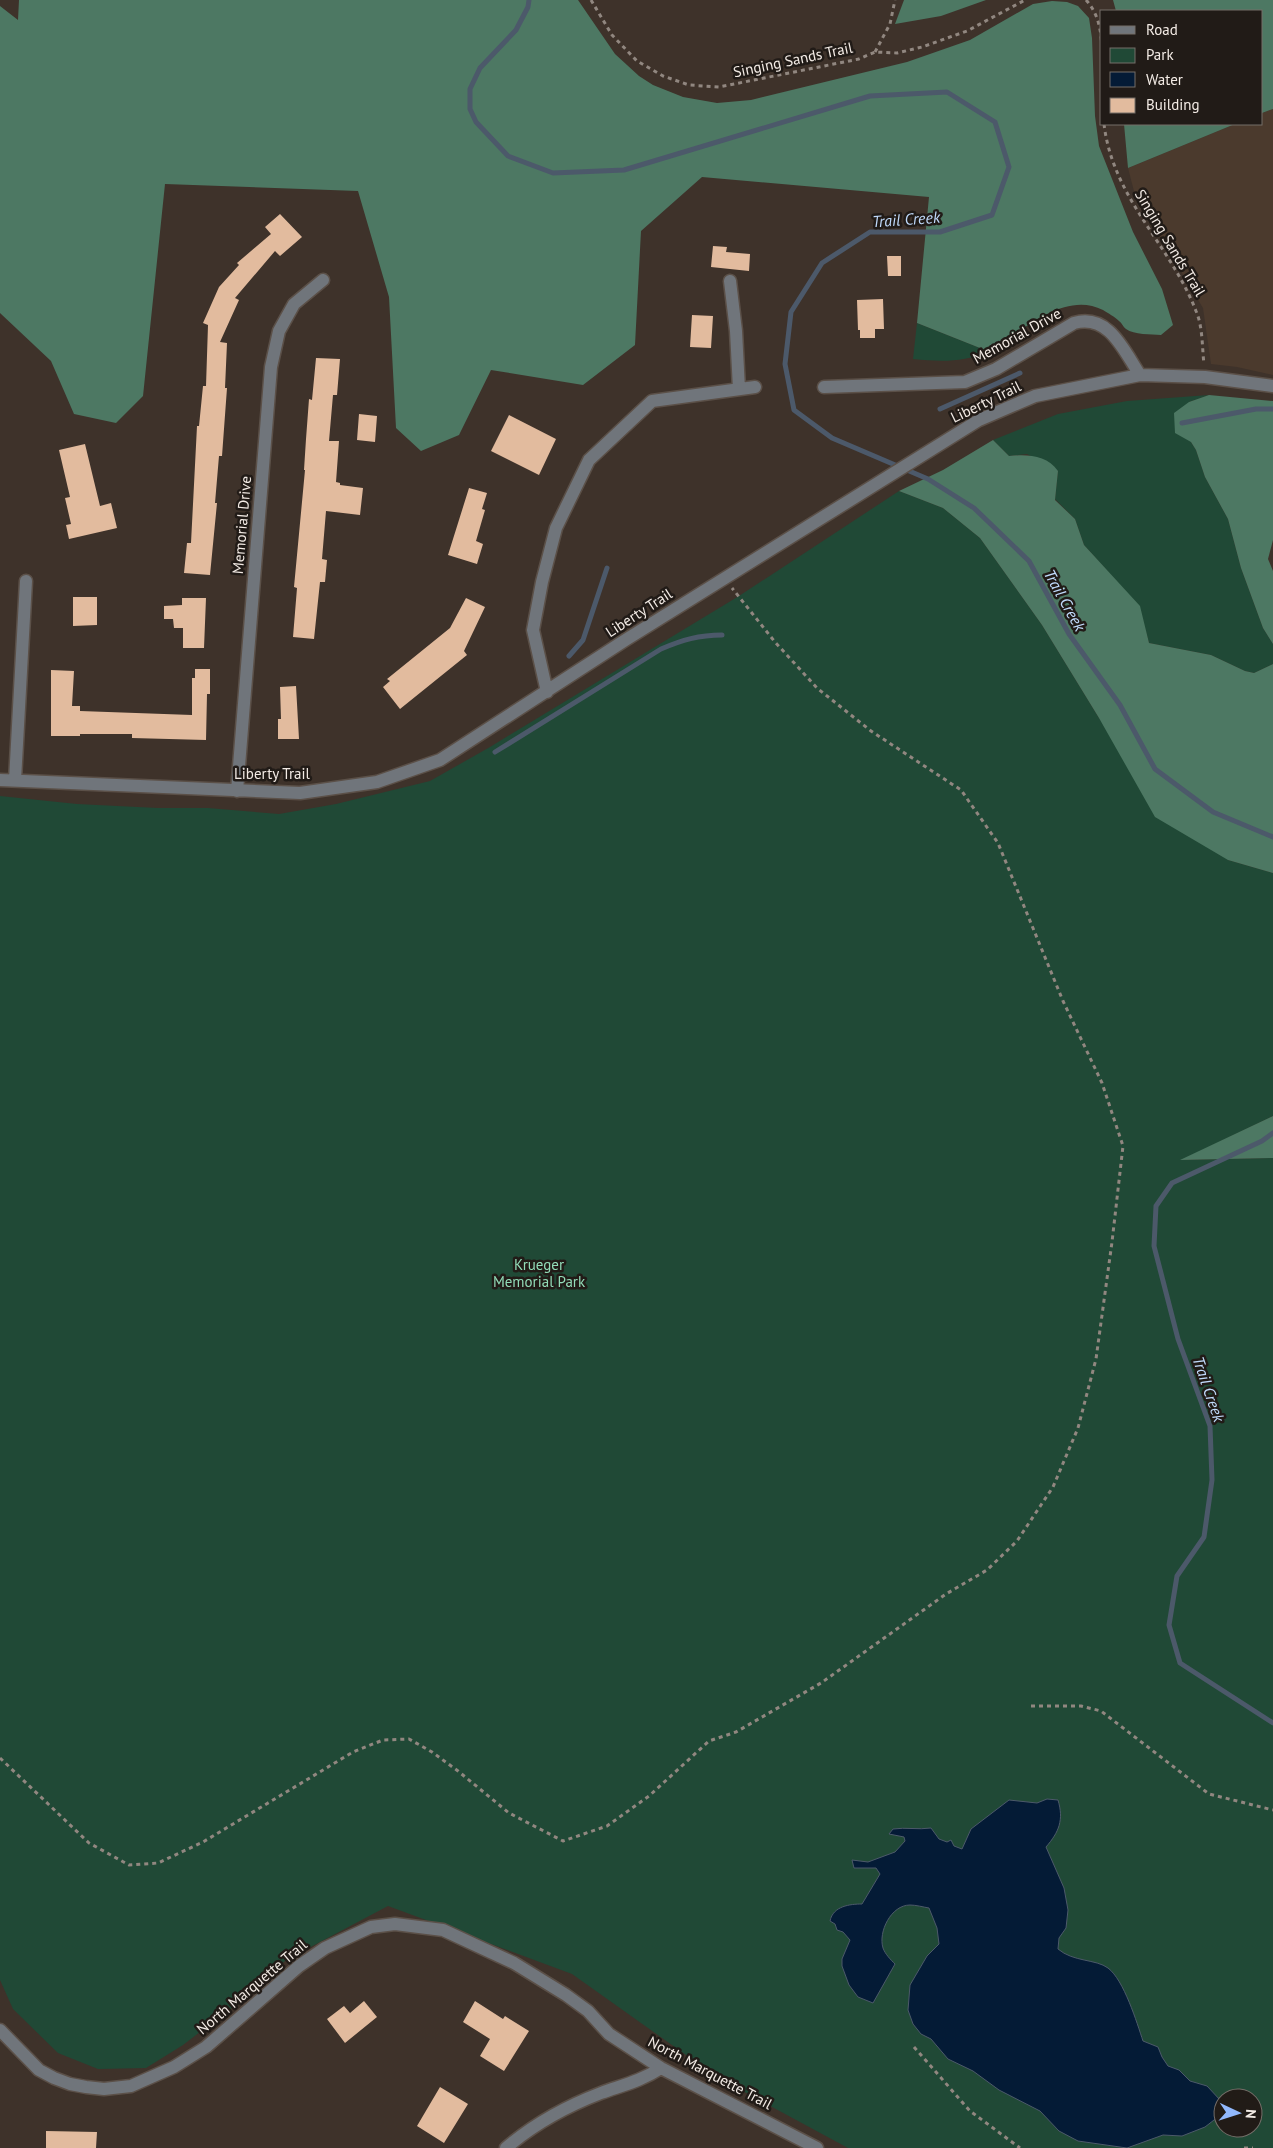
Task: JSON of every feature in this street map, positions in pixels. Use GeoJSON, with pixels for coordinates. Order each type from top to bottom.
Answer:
{"type":"FeatureCollection","features":[{"type":"Feature","properties":{"kind":"street","name":"Memorial Drive"},"geometry":{"type":"LineString","coordinates":[[237,791],[271,366],[279,331],[294,304],[323,280]]}},
{"type":"Feature","properties":{"kind":"street"},"geometry":{"type":"LineString","coordinates":[[730,281],[736,331],[739,389]]}},
{"type":"Feature","properties":{"kind":"street","name":"Memorial Drive"},"geometry":{"type":"LineString","coordinates":[[824,387],[965,382],[996,369],[1074,323],[1083,320],[1093,321],[1111,331],[1140,375]]}},
{"type":"Feature","properties":{"kind":"street","name":"Liberty Trail"},"geometry":{"type":"LineString","coordinates":[[0,780],[300,793],[377,782],[440,760],[724,578],[979,420],[1035,396],[1140,375],[1205,378],[1273,386]]}},
{"type":"Feature","properties":{"kind":"street"},"geometry":{"type":"LineString","coordinates":[[547,692],[533,630],[542,582],[556,528],[589,460],[652,401],[755,387]]}},
{"type":"Feature","properties":{"kind":"street"},"geometry":{"type":"LineString","coordinates":[[15,780],[26,581]]}},
{"type":"Feature","properties":{"kind":"street","name":"North Marquette Trail"},"geometry":{"type":"LineString","coordinates":[[0,2030],[39,2070],[54,2078],[70,2084],[95,2088],[131,2086],[174,2067],[206,2047],[299,1966],[325,1948],[370,1927],[395,1924],[443,1930],[514,1963],[566,1995],[588,2011],[609,2034],[661,2068],[817,2148]]}},
{"type":"Feature","properties":{"kind":"street"},"geometry":{"type":"LineString","coordinates":[[506,2148],[554,2114],[599,2094],[644,2080],[661,2068]]}},
{"type":"Feature","properties":{"kind":"path","name":"Singing Sands Trail"},"geometry":{"type":"LineString","coordinates":[[591,0],[612,34],[637,61],[663,76],[688,86],[718,87],[859,59],[875,52],[898,53],[922,47],[967,31],[1025,0]]}},
{"type":"Feature","properties":{"kind":"path"},"geometry":{"type":"LineString","coordinates":[[875,52],[890,24],[895,0]]}},
{"type":"Feature","properties":{"kind":"path"},"geometry":{"type":"LineString","coordinates":[[1086,0],[1095,10],[1100,23]]}},
{"type":"Feature","properties":{"kind":"path","name":"Singing Sands Trail"},"geometry":{"type":"LineString","coordinates":[[1104,125],[1107,142],[1117,174],[1184,286],[1197,313],[1205,378]]}},
{"type":"Feature","properties":{"kind":"path"},"geometry":{"type":"LineString","coordinates":[[0,1758],[89,1843],[129,1864],[158,1863],[203,1842],[353,1752],[383,1740],[409,1739],[432,1752],[458,1771],[509,1813],[563,1841],[607,1826],[649,1796],[708,1741],[736,1732],[821,1683],[946,1594],[987,1570],[1018,1541],[1053,1487],[1078,1428],[1096,1359],[1112,1242],[1123,1146],[1102,1083],[1063,1001],[998,843],[961,790],[872,731],[817,688],[775,642],[724,578]]}},
{"type":"Feature","properties":{"kind":"path"},"geometry":{"type":"LineString","coordinates":[[1031,1706],[1081,1706],[1101,1711],[1209,1794],[1273,1810]]}},
{"type":"Feature","properties":{"kind":"path"},"geometry":{"type":"LineString","coordinates":[[914,2047],[970,2111],[1020,2148]]}},
{"type":"Feature","properties":{"kind":"path"},"geometry":{"type":"LineString","coordinates":[[1244,2148],[1253,2148]]}},
{"type":"Feature","properties":{"kind":"shaded area"},"geometry":{"type":"Polygon","coordinates":[[[1273,109],[1273,375],[1237,367],[1211,364],[1203,308],[1135,195],[1128,168],[1233,125],[1263,125],[1263,113],[1273,109]]]}},
{"type":"Feature","properties":{"kind":"green space"},"geometry":{"type":"Polygon","coordinates":[[[19,0],[578,0],[615,54],[639,76],[653,85],[683,97],[717,103],[751,100],[907,62],[970,40],[1033,4],[1052,1],[1067,2],[1078,6],[1089,18],[1092,38],[1095,116],[1099,146],[1133,232],[1162,289],[1173,325],[1161,335],[1138,333],[1129,331],[1103,310],[1088,305],[1073,305],[1043,316],[990,352],[917,323],[929,197],[702,177],[641,231],[635,345],[583,385],[491,370],[459,435],[421,451],[396,428],[389,297],[358,191],[165,184],[143,396],[116,423],[74,414],[51,361],[0,313],[0,6],[18,20],[19,0]]]}},
{"type":"Feature","properties":{"kind":"green space"},"geometry":{"type":"Polygon","coordinates":[[[904,0],[986,0],[941,16],[895,24],[904,0]]]}},
{"type":"Feature","properties":{"kind":"green space"},"geometry":{"type":"Polygon","coordinates":[[[1113,0],[1273,0],[1273,109],[1263,113],[1263,10],[1116,10],[1113,0]]]}},
{"type":"Feature","properties":{"kind":"green space"},"geometry":{"type":"Polygon","coordinates":[[[1124,125],[1233,125],[1128,168],[1124,125]]]}},
{"type":"Feature","properties":{"kind":"green space"},"geometry":{"type":"Polygon","coordinates":[[[917,323],[990,352],[970,358],[952,360],[913,359],[917,323]]]}},
{"type":"Feature","properties":{"kind":"green space"},"geometry":{"type":"Polygon","coordinates":[[[1209,395],[1189,402],[1191,442],[1196,450],[1205,477],[1228,519],[1241,568],[1263,628],[1273,644],[1273,664],[1254,673],[1245,671],[1211,655],[1149,643],[1139,606],[1084,545],[1075,519],[1055,499],[1058,471],[1027,454],[1009,456],[993,440],[1058,414],[1127,401],[1209,395]]]}},
{"type":"Feature","properties":{"kind":"green space"},"geometry":{"type":"Polygon","coordinates":[[[1209,395],[1273,401],[1273,540],[1268,559],[1273,571],[1273,644],[1263,628],[1241,568],[1228,519],[1205,477],[1196,450],[1191,442],[1175,433],[1174,413],[1189,402],[1209,395]]]}},
{"type":"Feature","properties":{"kind":"green space"},"geometry":{"type":"Polygon","coordinates":[[[993,440],[1009,456],[1023,455],[1036,457],[1048,462],[1058,471],[1055,500],[1075,519],[1084,545],[1140,606],[1149,643],[1211,655],[1245,671],[1254,673],[1273,664],[1273,873],[1228,860],[1155,817],[1099,718],[1042,625],[980,538],[943,508],[899,491],[943,470],[993,440]]]}},
{"type":"Feature","properties":{"kind":"green space","name":"Krueger Memorial Park"},"geometry":{"type":"Polygon","coordinates":[[[899,491],[943,508],[980,538],[1042,625],[1099,718],[1228,860],[1273,873],[1273,1116],[1182,1160],[1273,1158],[1273,2148],[848,2148],[717,2077],[572,1974],[388,1906],[286,1960],[238,2003],[183,2045],[146,2068],[98,2069],[58,2053],[13,2009],[0,1980],[0,796],[77,804],[158,808],[208,808],[279,814],[336,804],[430,781],[490,747],[739,596],[899,491]]]}},
{"type":"Feature","properties":{"kind":"green space"},"geometry":{"type":"Polygon","coordinates":[[[1273,1116],[1273,1158],[1180,1160],[1273,1116]]]}},
{"type":"Feature","properties":{"kind":"water"},"geometry":{"type":"Polygon","coordinates":[[[1047,1799],[1058,1800],[1060,1807],[1060,1820],[1057,1831],[1046,1847],[1064,1888],[1068,1910],[1066,1928],[1059,1938],[1058,1949],[1070,1956],[1108,1968],[1125,1992],[1143,2041],[1158,2047],[1168,2066],[1179,2070],[1190,2081],[1207,2086],[1213,2092],[1213,2121],[1205,2127],[1182,2136],[1163,2135],[1127,2148],[1078,2141],[1059,2131],[1040,2111],[999,2090],[973,2071],[948,2059],[931,2039],[921,2034],[913,2024],[908,2010],[910,1985],[927,1956],[939,1944],[937,1928],[929,1908],[912,1905],[903,1906],[897,1909],[887,1920],[882,1935],[883,1948],[895,1964],[873,2003],[858,1997],[849,1985],[842,1966],[842,1959],[850,1940],[843,1932],[837,1930],[835,1924],[830,1921],[838,1909],[847,1905],[862,1904],[880,1874],[876,1868],[854,1868],[852,1860],[868,1862],[895,1852],[905,1841],[904,1837],[889,1834],[893,1829],[898,1828],[931,1828],[939,1839],[947,1842],[951,1840],[954,1846],[962,1849],[971,1829],[1009,1800],[1037,1803],[1047,1799]]]}},
{"type":"Feature","properties":{"kind":"building"},"geometry":{"type":"Polygon","coordinates":[[[280,214],[302,237],[280,256],[275,251],[235,298],[239,300],[220,342],[227,343],[225,388],[227,388],[222,456],[219,456],[215,503],[217,503],[210,575],[184,573],[187,543],[191,543],[197,426],[199,426],[203,386],[206,386],[208,325],[203,323],[219,287],[239,265],[237,263],[271,234],[265,227],[280,214]]]}},
{"type":"Feature","properties":{"kind":"building"},"geometry":{"type":"Polygon","coordinates":[[[713,246],[727,247],[726,252],[750,254],[749,271],[711,267],[713,246]]]}},
{"type":"Feature","properties":{"kind":"building"},"geometry":{"type":"Polygon","coordinates":[[[887,256],[901,256],[901,276],[888,276],[887,256]]]}},
{"type":"Feature","properties":{"kind":"building"},"geometry":{"type":"Polygon","coordinates":[[[883,299],[884,329],[875,329],[875,338],[860,338],[857,300],[883,299]]]}},
{"type":"Feature","properties":{"kind":"building"},"geometry":{"type":"Polygon","coordinates":[[[692,315],[713,316],[711,348],[690,347],[692,315]]]}},
{"type":"Feature","properties":{"kind":"building"},"geometry":{"type":"Polygon","coordinates":[[[316,358],[340,359],[337,395],[333,395],[329,441],[339,441],[336,482],[340,483],[340,485],[363,488],[360,515],[326,511],[322,559],[327,560],[325,582],[320,582],[314,639],[293,637],[297,588],[294,587],[305,470],[309,399],[312,400],[316,358]]]}},
{"type":"Feature","properties":{"kind":"building"},"geometry":{"type":"Polygon","coordinates":[[[359,414],[377,416],[375,442],[357,440],[359,414]]]}},
{"type":"Feature","properties":{"kind":"building"},"geometry":{"type":"Polygon","coordinates":[[[509,415],[556,439],[539,475],[491,451],[509,415]]]}},
{"type":"Feature","properties":{"kind":"building"},"geometry":{"type":"Polygon","coordinates":[[[85,444],[100,506],[111,503],[117,528],[69,539],[66,525],[71,524],[65,498],[70,497],[59,450],[85,444]]]}},
{"type":"Feature","properties":{"kind":"building"},"geometry":{"type":"Polygon","coordinates":[[[469,488],[487,493],[482,509],[485,510],[476,541],[483,544],[477,564],[448,555],[469,488]]]}},
{"type":"Feature","properties":{"kind":"building"},"geometry":{"type":"Polygon","coordinates":[[[73,597],[97,597],[97,625],[73,626],[73,597]]]}},
{"type":"Feature","properties":{"kind":"building"},"geometry":{"type":"Polygon","coordinates":[[[182,598],[206,598],[204,648],[183,648],[183,628],[174,628],[173,619],[164,619],[164,606],[182,605],[182,598]]]}},
{"type":"Feature","properties":{"kind":"building"},"geometry":{"type":"Polygon","coordinates":[[[466,598],[485,607],[464,651],[467,655],[400,709],[383,687],[390,681],[387,679],[450,628],[466,598]]]}},
{"type":"Feature","properties":{"kind":"building"},"geometry":{"type":"Polygon","coordinates":[[[195,669],[210,669],[210,694],[207,694],[206,740],[132,738],[132,734],[51,736],[51,670],[74,671],[72,706],[80,706],[80,711],[192,715],[192,678],[195,678],[195,669]]]}},
{"type":"Feature","properties":{"kind":"building"},"geometry":{"type":"Polygon","coordinates":[[[296,686],[299,739],[278,739],[278,719],[281,719],[280,687],[296,686]]]}},
{"type":"Feature","properties":{"kind":"building"},"geometry":{"type":"Polygon","coordinates":[[[364,2001],[377,2017],[345,2043],[327,2019],[344,2006],[350,2013],[364,2001]]]}},
{"type":"Feature","properties":{"kind":"building"},"geometry":{"type":"Polygon","coordinates":[[[475,2001],[503,2019],[505,2016],[529,2031],[504,2071],[480,2056],[490,2039],[463,2022],[475,2001]]]}},
{"type":"Feature","properties":{"kind":"building"},"geometry":{"type":"Polygon","coordinates":[[[440,2087],[468,2104],[444,2143],[417,2126],[440,2087]]]}},
{"type":"Feature","properties":{"kind":"building"},"geometry":{"type":"Polygon","coordinates":[[[46,2131],[97,2132],[96,2148],[46,2148],[46,2131]]]}},
{"type":"Feature","properties":{"kind":"waterway","name":"Trail Creek"},"geometry":{"type":"LineString","coordinates":[[529,0],[528,7],[516,30],[480,68],[470,89],[470,109],[476,122],[508,156],[553,173],[624,170],[870,96],[947,92],[995,122],[1009,167],[992,215],[940,232],[870,232],[822,263],[791,312],[785,364],[794,410],[832,438],[928,479],[974,508],[1029,561],[1069,634],[1120,705],[1155,769],[1213,812],[1273,837]]}},
{"type":"Feature","properties":{"kind":"waterway"},"geometry":{"type":"LineString","coordinates":[[940,409],[1020,373]]}},
{"type":"Feature","properties":{"kind":"waterway"},"geometry":{"type":"LineString","coordinates":[[1182,423],[1256,409],[1273,409]]}},
{"type":"Feature","properties":{"kind":"waterway"},"geometry":{"type":"LineString","coordinates":[[569,656],[583,640],[607,568]]}},
{"type":"Feature","properties":{"kind":"waterway"},"geometry":{"type":"LineString","coordinates":[[495,752],[661,649],[691,639],[722,635]]}},
{"type":"Feature","properties":{"kind":"waterway","name":"Trail Creek"},"geometry":{"type":"LineString","coordinates":[[1273,1133],[1262,1141],[1172,1183],[1156,1206],[1154,1246],[1178,1339],[1210,1426],[1212,1480],[1204,1537],[1177,1576],[1169,1625],[1180,1663],[1273,1723]]}}]}
